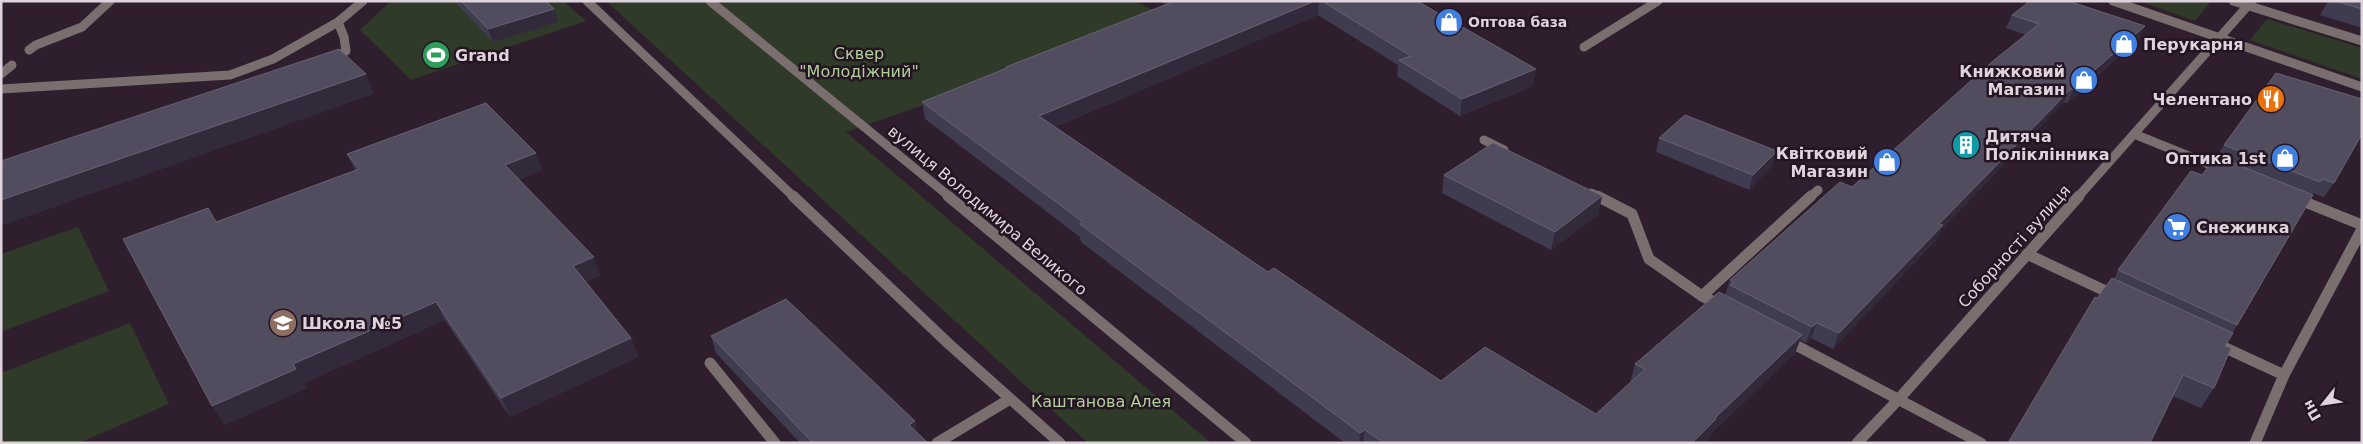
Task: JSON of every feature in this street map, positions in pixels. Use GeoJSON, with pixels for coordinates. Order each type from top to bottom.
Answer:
{"type":"FeatureCollection","features":[{"type":"Feature","properties":{"kind":"street"},"geometry":{"type":"LineString","coordinates":[[29,50],[36,44],[82,27],[110,1]]}},
{"type":"Feature","properties":{"kind":"street"},"geometry":{"type":"LineString","coordinates":[[1,89],[230,75],[273,59],[338,22],[363,1]]}},
{"type":"Feature","properties":{"kind":"street"},"geometry":{"type":"LineString","coordinates":[[587,1],[950,345],[1060,443]]}},
{"type":"Feature","properties":{"kind":"street","name":"вулиця Володимира Великого"},"geometry":{"type":"LineString","coordinates":[[710,1],[1246,443]]}},
{"type":"Feature","properties":{"kind":"street"},"geometry":{"type":"LineString","coordinates":[[1584,47],[1658,1]]}},
{"type":"Feature","properties":{"kind":"street"},"geometry":{"type":"LineString","coordinates":[[2113,1],[2362,87]]}},
{"type":"Feature","properties":{"kind":"street"},"geometry":{"type":"LineString","coordinates":[[2233,1],[2250,4],[2362,41]]}},
{"type":"Feature","properties":{"kind":"street","name":"Соборності вулиця"},"geometry":{"type":"LineString","coordinates":[[1858,443],[2250,4]]}},
{"type":"Feature","properties":{"kind":"street"},"geometry":{"type":"LineString","coordinates":[[324,66],[346,51],[344,37],[338,22]]}},
{"type":"Feature","properties":{"kind":"street"},"geometry":{"type":"LineString","coordinates":[[1,74],[12,65]]}},
{"type":"Feature","properties":{"kind":"street"},"geometry":{"type":"LineString","coordinates":[[2134,134],[2234,174]]}},
{"type":"Feature","properties":{"kind":"street"},"geometry":{"type":"LineString","coordinates":[[1484,140],[1510,153]]}},
{"type":"Feature","properties":{"kind":"street"},"geometry":{"type":"LineString","coordinates":[[1580,188],[1632,214],[1649,259],[1702,296],[1736,314]]}},
{"type":"Feature","properties":{"kind":"street"},"geometry":{"type":"LineString","coordinates":[[1702,296],[1818,190]]}},
{"type":"Feature","properties":{"kind":"street"},"geometry":{"type":"LineString","coordinates":[[2289,196],[2362,225]]}},
{"type":"Feature","properties":{"kind":"street"},"geometry":{"type":"LineString","coordinates":[[2256,443],[2284,375],[2362,229]]}},
{"type":"Feature","properties":{"kind":"street"},"geometry":{"type":"LineString","coordinates":[[2027,254],[2124,300]]}},
{"type":"Feature","properties":{"kind":"street"},"geometry":{"type":"LineString","coordinates":[[1779,337],[1981,443]]}},
{"type":"Feature","properties":{"kind":"street"},"geometry":{"type":"LineString","coordinates":[[2204,338],[2284,375]]}},
{"type":"Feature","properties":{"kind":"street"},"geometry":{"type":"LineString","coordinates":[[710,363],[775,443]]}},
{"type":"Feature","properties":{"kind":"street"},"geometry":{"type":"LineString","coordinates":[[937,443],[1010,398]]}},
{"type":"Feature","properties":{"kind":"green space","name":"Grand"},"geometry":{"type":"Polygon","coordinates":[[[391,1],[563,1],[586,21],[411,80],[360,30],[391,1]]]}},
{"type":"Feature","properties":{"kind":"green space"},"geometry":{"type":"Polygon","coordinates":[[[606,1],[1135,1],[1171,19],[846,132],[1211,443],[1088,443],[606,1]]]}},
{"type":"Feature","properties":{"kind":"green space"},"geometry":{"type":"Polygon","coordinates":[[[2139,1],[2211,1],[2195,21],[2139,1]]]}},
{"type":"Feature","properties":{"kind":"green space"},"geometry":{"type":"Polygon","coordinates":[[[2267,19],[2362,48],[2362,79],[2250,40],[2267,19]]]}},
{"type":"Feature","properties":{"kind":"green space"},"geometry":{"type":"Polygon","coordinates":[[[78,227],[109,291],[1,332],[1,254],[78,227]]]}},
{"type":"Feature","properties":{"kind":"green space"},"geometry":{"type":"Polygon","coordinates":[[[130,323],[169,404],[79,443],[1,443],[1,373],[130,323]]]}},
{"type":"Feature","properties":{"kind":"building"},"geometry":{"type":"Polygon","coordinates":[[[461,1],[546,1],[554,9],[488,29],[461,1]]]}},
{"type":"Feature","properties":{"kind":"building"},"geometry":{"type":"Polygon","coordinates":[[[1175,1],[1315,1],[1039,116],[1268,272],[1274,268],[1441,381],[1485,347],[1596,414],[1645,369],[1635,364],[1719,292],[1802,335],[1715,418],[1692,443],[1384,443],[1365,430],[1360,433],[1080,224],[1083,222],[922,102],[1175,1]]]}},
{"type":"Feature","properties":{"kind":"building"},"geometry":{"type":"Polygon","coordinates":[[[1322,1],[1417,1],[1536,69],[1462,99],[1399,60],[1411,56],[1322,1]]]}},
{"type":"Feature","properties":{"kind":"building"},"geometry":{"type":"Polygon","coordinates":[[[2030,1],[2068,1],[2145,26],[2071,89],[1939,224],[1943,225],[1839,333],[1817,323],[1812,327],[1730,285],[1734,282],[1730,280],[1840,182],[1852,187],[1993,61],[2039,24],[2012,15],[2030,1]]]}},
{"type":"Feature","properties":{"kind":"building"},"geometry":{"type":"Polygon","coordinates":[[[2335,1],[2362,1],[2362,9],[2335,1]]]}},
{"type":"Feature","properties":{"kind":"building"},"geometry":{"type":"Polygon","coordinates":[[[339,49],[366,74],[1,200],[1,161],[339,49]]]}},
{"type":"Feature","properties":{"kind":"building"},"geometry":{"type":"Polygon","coordinates":[[[2276,73],[2362,99],[2362,134],[2334,183],[2322,179],[2320,182],[2224,145],[2276,73]]]}},
{"type":"Feature","properties":{"kind":"building"},"geometry":{"type":"Polygon","coordinates":[[[486,103],[536,153],[505,165],[594,257],[573,266],[631,338],[501,398],[436,302],[293,364],[296,369],[212,406],[123,239],[208,208],[216,222],[359,169],[347,154],[486,103]]]}},
{"type":"Feature","properties":{"kind":"building"},"geometry":{"type":"Polygon","coordinates":[[[1685,115],[1777,151],[1753,175],[1659,138],[1685,115]]]}},
{"type":"Feature","properties":{"kind":"building"},"geometry":{"type":"Polygon","coordinates":[[[1493,143],[1602,196],[1555,232],[1444,175],[1493,143]]]}},
{"type":"Feature","properties":{"kind":"building"},"geometry":{"type":"Polygon","coordinates":[[[2216,156],[2313,195],[2237,325],[2118,270],[2191,171],[2202,175],[2216,156]]]}},
{"type":"Feature","properties":{"kind":"building"},"geometry":{"type":"Polygon","coordinates":[[[2112,278],[2233,333],[2225,346],[2231,348],[2214,388],[2183,375],[2150,443],[2008,443],[2095,297],[2097,298],[2112,278]]]}},
{"type":"Feature","properties":{"kind":"building"},"geometry":{"type":"Polygon","coordinates":[[[786,299],[915,421],[909,425],[928,443],[813,443],[711,336],[786,299]]]}},
{"type":"Feature","properties":{"kind":"place","name":"Оптова база"},"geometry":{"type":"Point","coordinates":[1449,22]}},
{"type":"Feature","properties":{"kind":"place","name":"Перукарня"},"geometry":{"type":"Point","coordinates":[2124,44]}},
{"type":"Feature","properties":{"kind":"place","name":"Grand"},"geometry":{"type":"Point","coordinates":[436,55]}},
{"type":"Feature","properties":{"kind":"place","name":"Книжковий Магазин"},"geometry":{"type":"Point","coordinates":[2084,80]}},
{"type":"Feature","properties":{"kind":"place","name":"Челентано"},"geometry":{"type":"Point","coordinates":[2271,99]}},
{"type":"Feature","properties":{"kind":"place","name":"Дитяча Поліклінника"},"geometry":{"type":"Point","coordinates":[1966,145]}},
{"type":"Feature","properties":{"kind":"place","name":"Оптика 1st"},"geometry":{"type":"Point","coordinates":[2285,158]}},
{"type":"Feature","properties":{"kind":"place","name":"Квітковий Магазин"},"geometry":{"type":"Point","coordinates":[1887,162]}},
{"type":"Feature","properties":{"kind":"place","name":"Снежинка"},"geometry":{"type":"Point","coordinates":[2177,227]}},
{"type":"Feature","properties":{"kind":"place","name":"Школа №5"},"geometry":{"type":"Point","coordinates":[283,323]}},
{"type":"Feature","properties":{"kind":"park label","name":"Сквер \"Молодіжний\""},"geometry":{"type":"Point","coordinates":[859,62]}},
{"type":"Feature","properties":{"kind":"park label","name":"Каштанова Алея"},"geometry":{"type":"Point","coordinates":[1101,401]}}]}
